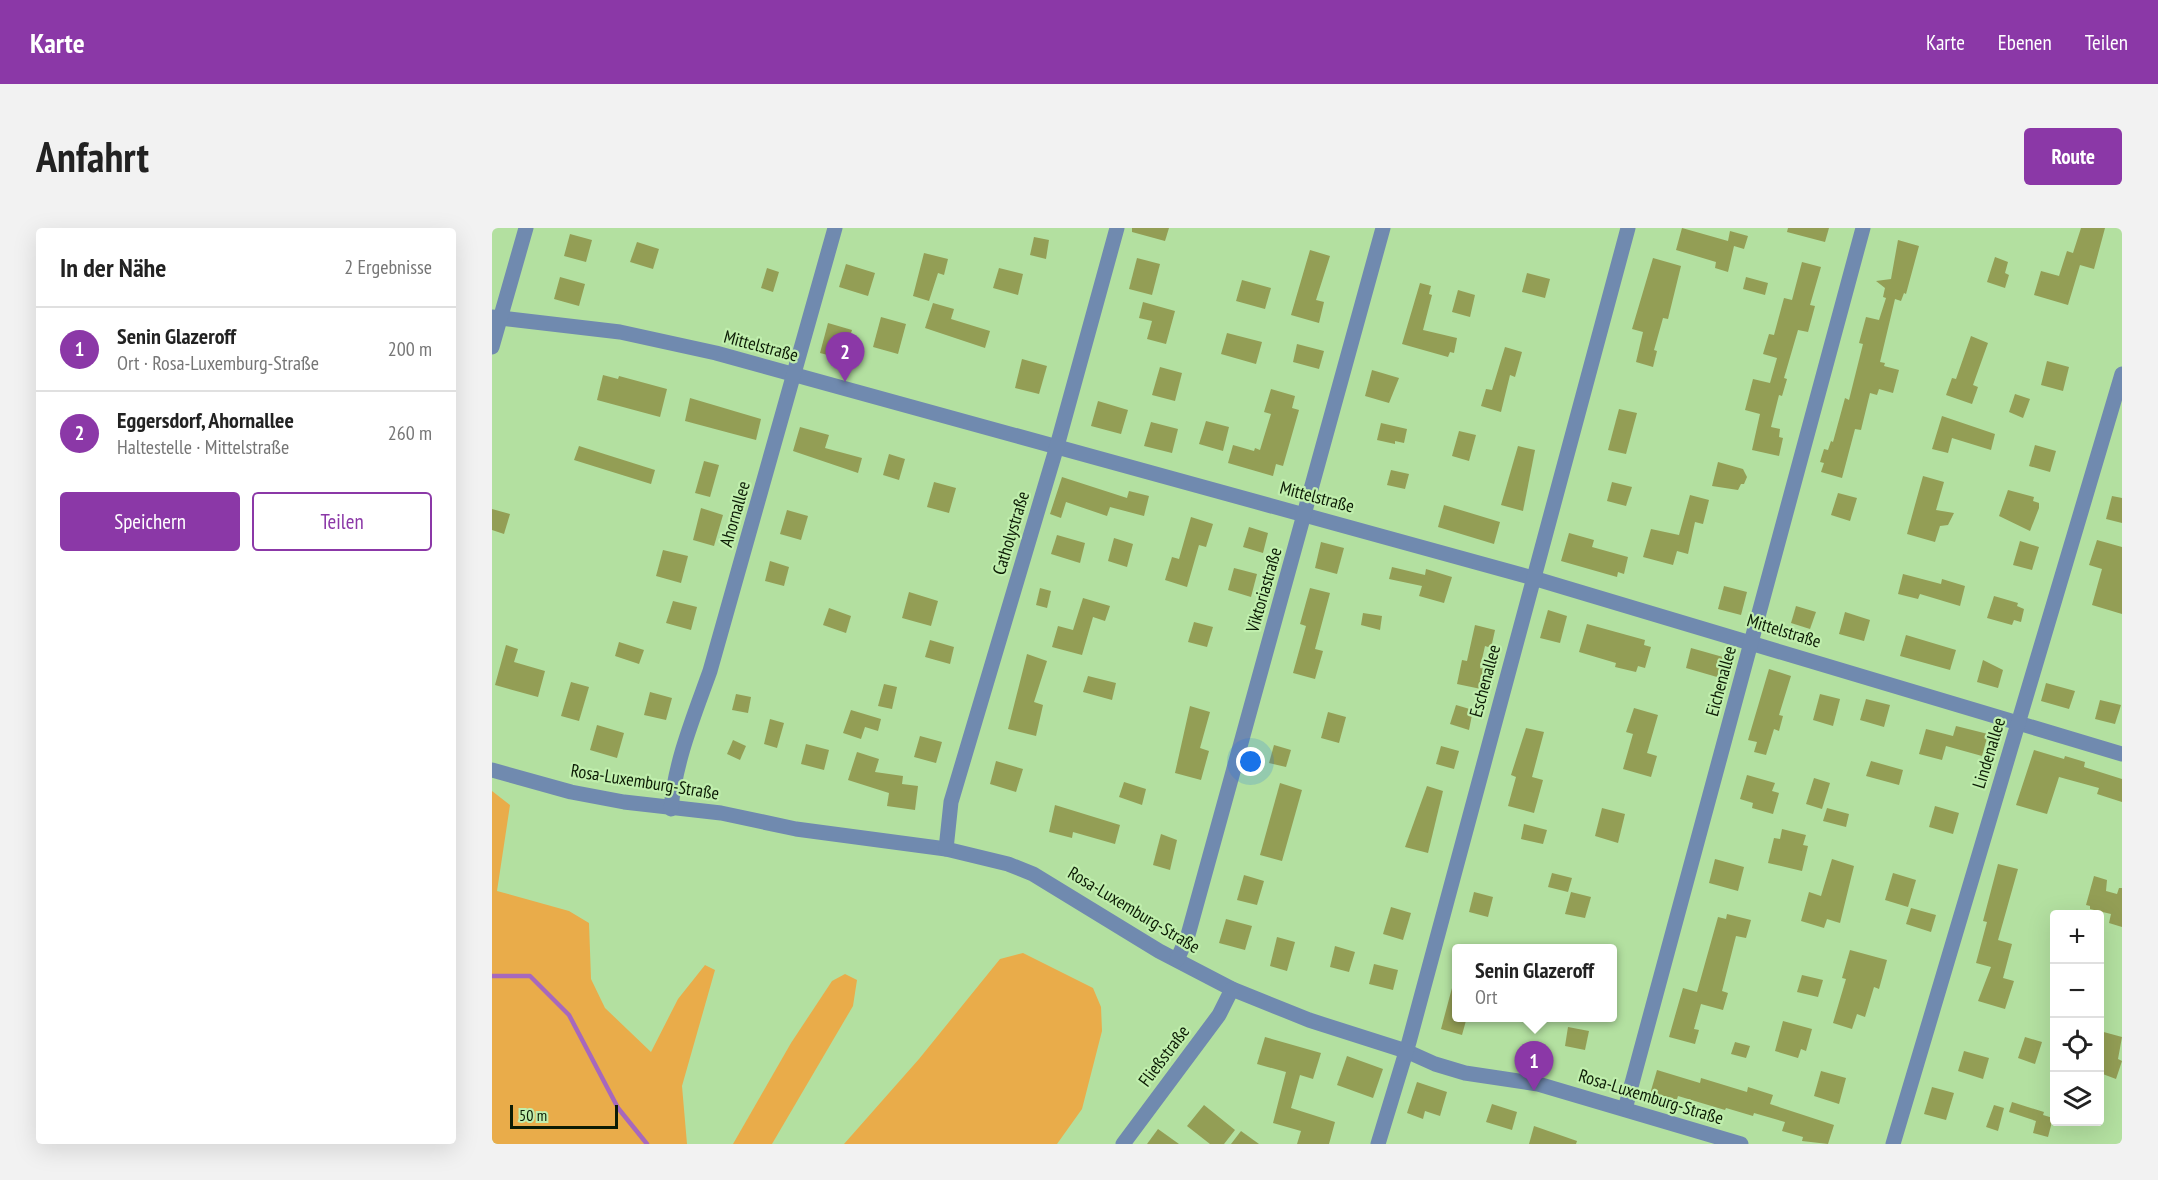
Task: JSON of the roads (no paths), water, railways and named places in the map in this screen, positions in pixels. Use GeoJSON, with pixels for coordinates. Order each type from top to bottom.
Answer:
{"type":"FeatureCollection","features":[{"type":"Feature","properties":{"kind":"street"},"geometry":{"type":"LineString","coordinates":[[492,346],[496,318],[526,228]]}},
{"type":"Feature","properties":{"kind":"street","name":"Ahornallee"},"geometry":{"type":"LineString","coordinates":[[670,809],[677,771],[710,671],[835,228]]}},
{"type":"Feature","properties":{"kind":"street","name":"Catholystraße"},"geometry":{"type":"LineString","coordinates":[[946,849],[951,802],[1057,446],[1117,228]]}},
{"type":"Feature","properties":{"kind":"street","name":"Viktoriastraße"},"geometry":{"type":"LineString","coordinates":[[1177,960],[1188,935],[1383,228]]}},
{"type":"Feature","properties":{"kind":"street","name":"Eschenallee"},"geometry":{"type":"LineString","coordinates":[[1378,1144],[1406,1051],[1628,228]]}},
{"type":"Feature","properties":{"kind":"street","name":"Eichenallee"},"geometry":{"type":"LineString","coordinates":[[1625,1109],[1863,228]]}},
{"type":"Feature","properties":{"kind":"street","name":"Mittelstraße"},"geometry":{"type":"LineString","coordinates":[[496,318],[655,339],[794,375],[1533,578],[1752,641],[2122,753]]}},
{"type":"Feature","properties":{"kind":"street","name":"Lindenallee"},"geometry":{"type":"LineString","coordinates":[[1893,1144],[2122,374]]}},
{"type":"Feature","properties":{"kind":"street","name":"Rosa-Luxemburg-Straße"},"geometry":{"type":"LineString","coordinates":[[492,770],[571,792],[670,809],[722,813],[796,830],[946,849],[1008,864],[1033,874],[1177,960],[1232,989],[1309,1020],[1466,1073],[1538,1084],[1741,1144]]}},
{"type":"Feature","properties":{"kind":"street","name":"Fließstraße"},"geometry":{"type":"LineString","coordinates":[[1123,1144],[1219,1015],[1232,989]]}},
{"type":"Feature","properties":{"kind":"waterway"},"geometry":{"type":"LineString","coordinates":[[492,976],[530,976],[569,1015],[618,1108],[647,1144]]}},
{"type":"Feature","properties":{"kind":"place","name":"Eggersdorf, Ahornallee"},"geometry":{"type":"Point","coordinates":[845,382]}},
{"type":"Feature","properties":{"kind":"place","name":"Senin Glazeroff"},"geometry":{"type":"Point","coordinates":[1534,1091]}}]}
